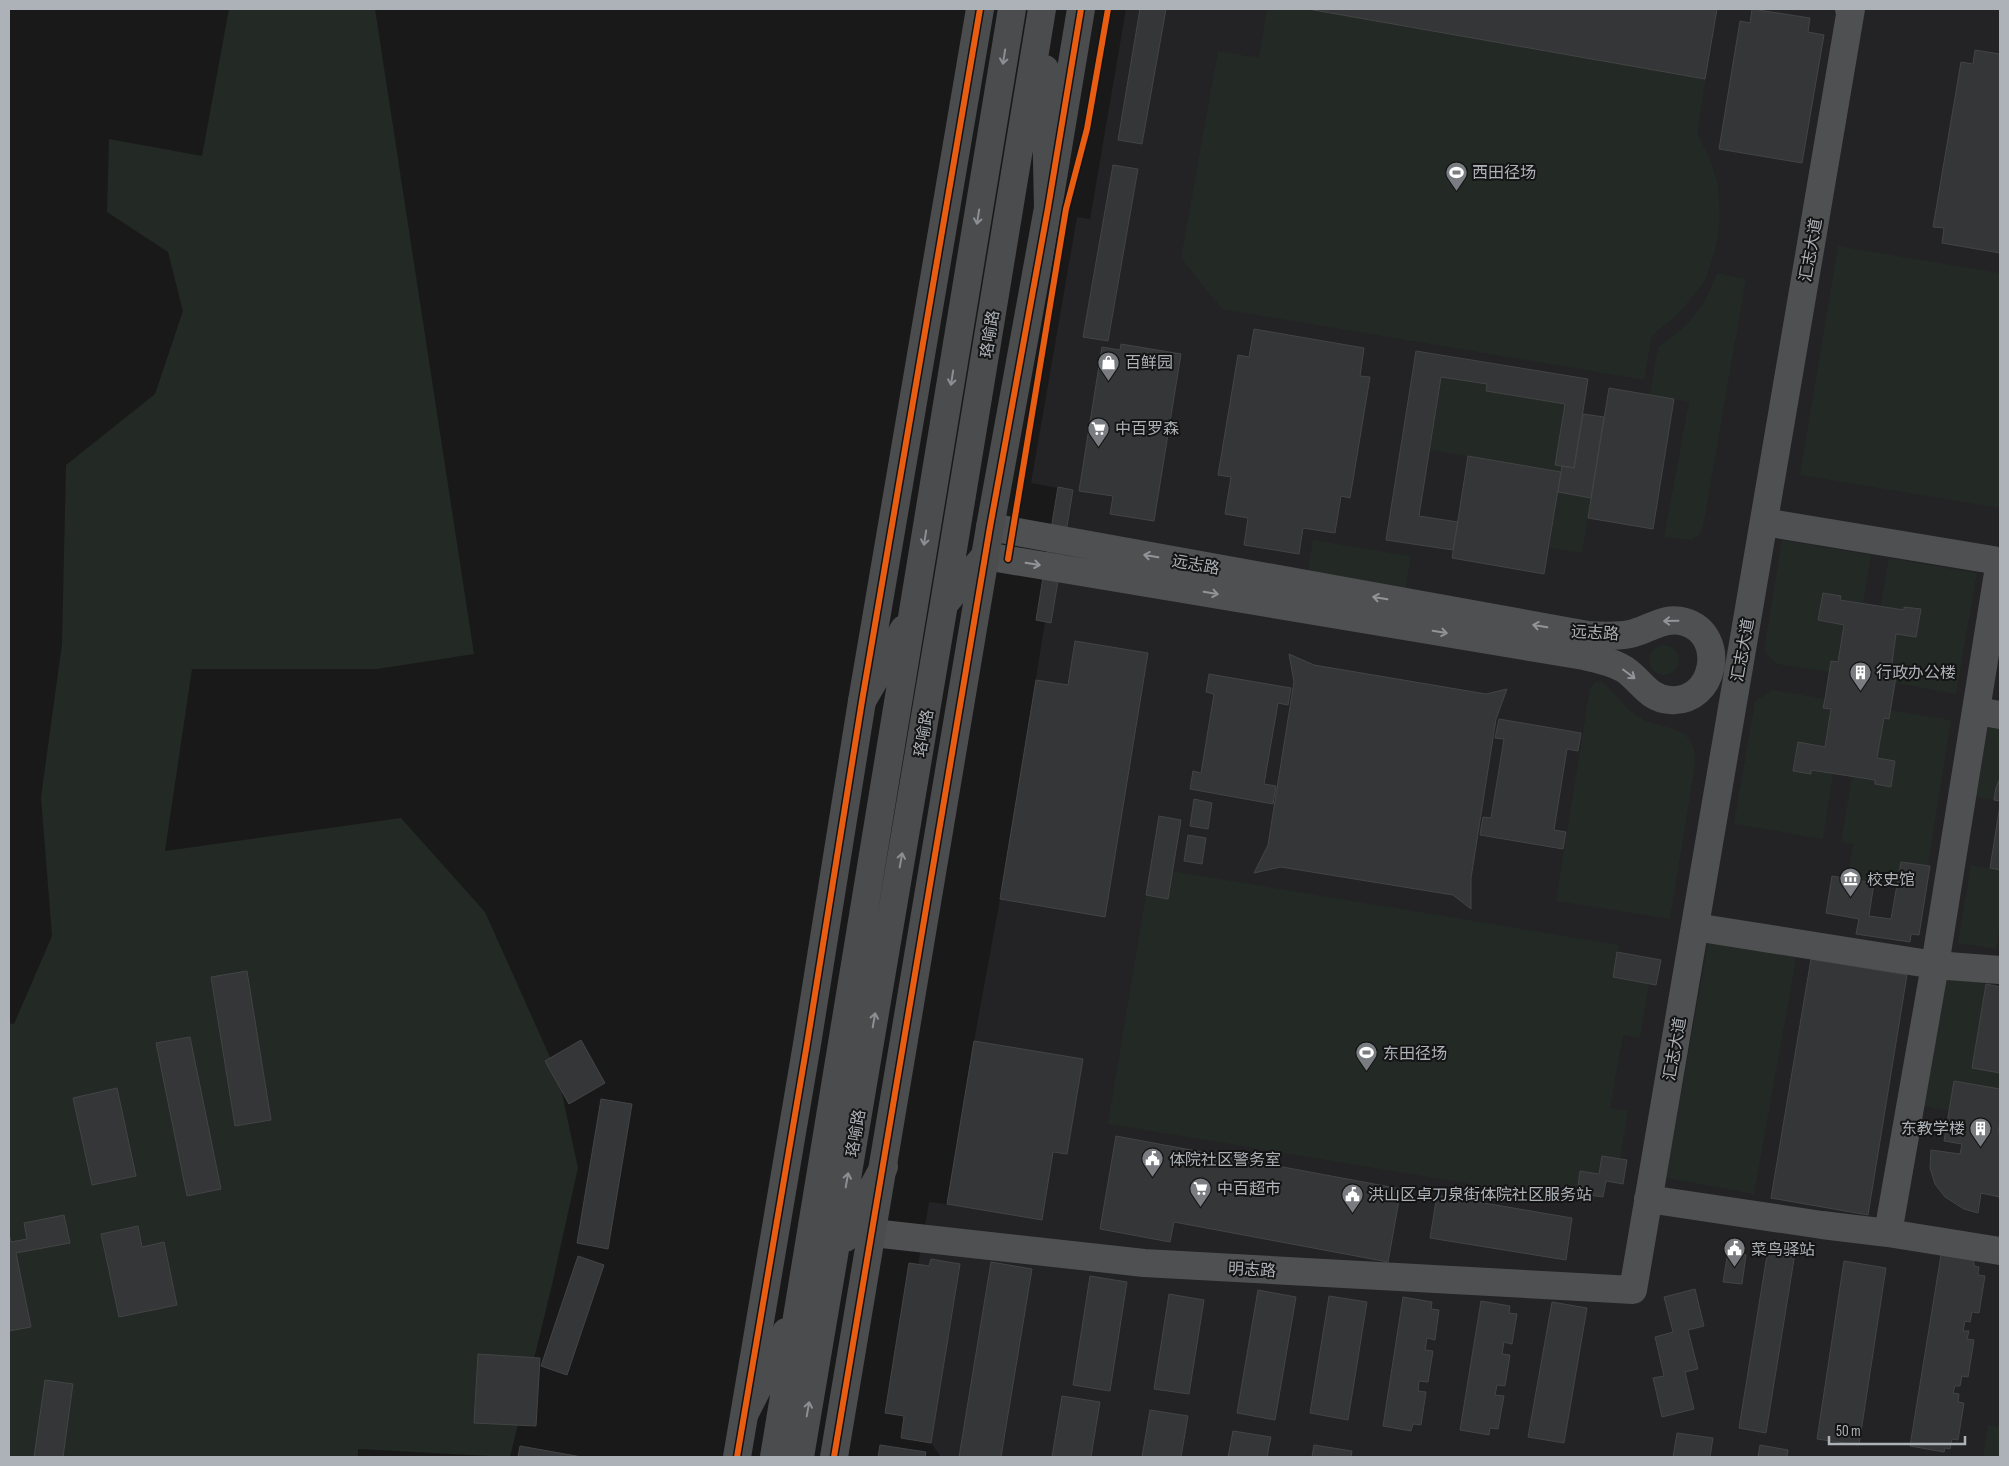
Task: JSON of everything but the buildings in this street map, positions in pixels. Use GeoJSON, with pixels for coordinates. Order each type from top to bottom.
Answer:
{"type":"FeatureCollection","features":[{"type":"Feature","properties":{"kind":"main road"},"geometry":{"type":"LineString","coordinates":[[737,1457],[807,1044],[862,700],[980,9]]}},
{"type":"Feature","properties":{"kind":"main road","name":"珞喻路"},"geometry":{"type":"LineString","coordinates":[[774,1457],[1012,9]]}},
{"type":"Feature","properties":{"kind":"main road"},"geometry":{"type":"LineString","coordinates":[[1043,9],[1048,208]]}},
{"type":"Feature","properties":{"kind":"main road","name":"珞喻路"},"geometry":{"type":"LineString","coordinates":[[800,1457],[1043,9]]}},
{"type":"Feature","properties":{"kind":"main road"},"geometry":{"type":"LineString","coordinates":[[834,1457],[864,1275],[873,1234],[985,556],[1048,208],[1081,9]]}},
{"type":"Feature","properties":{"kind":"main road"},"geometry":{"type":"LineString","coordinates":[[944,604],[985,556]]}},
{"type":"Feature","properties":{"kind":"main road"},"geometry":{"type":"LineString","coordinates":[[862,700],[913,615]]}},
{"type":"Feature","properties":{"kind":"main road"},"geometry":{"type":"LineString","coordinates":[[834,1257],[884,1166]]}},
{"type":"Feature","properties":{"kind":"main road"},"geometry":{"type":"LineString","coordinates":[[745,1413],[798,1311]]}},
{"type":"Feature","properties":{"kind":"street","name":"汇志大道"},"geometry":{"type":"LineString","coordinates":[[1632,1290],[1850,9]]}},
{"type":"Feature","properties":{"kind":"street"},"geometry":{"type":"LineString","coordinates":[[1764,522],[1993,560],[1998,564],[1989,713],[1935,965],[1888,1233]]}},
{"type":"Feature","properties":{"kind":"street","name":"远志路"},"geometry":{"type":"LineString","coordinates":[[990,527],[1588,635],[1633,633],[1659,622],[1672,620],[1686,622],[1702,634]]}},
{"type":"Feature","properties":{"kind":"street","name":"远志路"},"geometry":{"type":"LineString","coordinates":[[985,556],[1584,656],[1598,659],[1625,670],[1656,697],[1672,701],[1692,695]]}},
{"type":"Feature","properties":{"kind":"street"},"geometry":{"type":"LineString","coordinates":[[1692,695],[1703,686],[1712,666],[1710,646],[1702,634],[1717,632],[1734,626],[1743,619],[1750,602]]}},
{"type":"Feature","properties":{"kind":"street"},"geometry":{"type":"LineString","coordinates":[[1692,695],[1706,700],[1720,711],[1726,720],[1726,740]]}},
{"type":"Feature","properties":{"kind":"street"},"geometry":{"type":"LineString","coordinates":[[1694,927],[1935,965],[2000,970]]}},
{"type":"Feature","properties":{"kind":"street"},"geometry":{"type":"LineString","coordinates":[[1648,1199],[2000,1251]]}},
{"type":"Feature","properties":{"kind":"street","name":"明志路"},"geometry":{"type":"LineString","coordinates":[[873,1234],[1144,1263],[1632,1290]]}},
{"type":"Feature","properties":{"kind":"shaded area"},"geometry":{"type":"Polygon","coordinates":[[[229,9],[375,9],[474,654],[377,669],[192,669],[165,851],[401,818],[485,912],[558,1075],[578,1168],[510,1457],[358,1449],[358,1457],[9,1457],[9,1023],[14,1024],[52,936],[41,797],[62,644],[66,465],[155,394],[183,311],[168,252],[107,212],[109,139],[202,156],[229,9]]]}},
{"type":"Feature","properties":{"kind":"shaded area"},"geometry":{"type":"Polygon","coordinates":[[[1126,9],[2000,9],[2000,1457],[941,1457],[931,1443],[960,1264],[931,1259],[929,1266],[918,1265],[929,1202],[947,1204],[1000,899],[1045,622],[1036,620],[1058,488],[1031,483],[1077,217],[1090,219],[1126,9]]]}},
{"type":"Feature","properties":{"kind":"shaded area","name":"西田径场"},"geometry":{"type":"Polygon","coordinates":[[[1267,9],[1717,9],[1697,133],[1711,161],[1718,185],[1720,216],[1718,235],[1705,281],[1680,312],[1652,336],[1644,380],[1222,309],[1181,258],[1218,51],[1259,58],[1267,9]]]}},
{"type":"Feature","properties":{"kind":"shaded area"},"geometry":{"type":"Polygon","coordinates":[[[1838,246],[2000,273],[2000,508],[1800,475],[1838,246]]]}},
{"type":"Feature","properties":{"kind":"shaded area"},"geometry":{"type":"Polygon","coordinates":[[[1717,273],[1746,279],[1703,527],[1699,535],[1691,540],[1664,537],[1689,402],[1650,395],[1658,347],[1679,331],[1695,315],[1707,297],[1717,273]]]}},
{"type":"Feature","properties":{"kind":"shaded area"},"geometry":{"type":"Polygon","coordinates":[[[1441,377],[1487,384],[1486,391],[1565,404],[1555,465],[1562,466],[1561,472],[1430,450],[1441,377]]]}},
{"type":"Feature","properties":{"kind":"shaded area"},"geometry":{"type":"Polygon","coordinates":[[[1558,492],[1591,498],[1582,553],[1549,548],[1558,492]]]}},
{"type":"Feature","properties":{"kind":"shaded area"},"geometry":{"type":"Polygon","coordinates":[[[1313,540],[1411,556],[1405,592],[1307,575],[1313,540]]]}},
{"type":"Feature","properties":{"kind":"shaded area"},"geometry":{"type":"Polygon","coordinates":[[[1782,540],[1871,555],[1863,603],[1840,600],[1841,596],[1823,593],[1818,620],[1844,625],[1838,662],[1831,661],[1829,672],[1776,664],[1764,650],[1782,540]]]}},
{"type":"Feature","properties":{"kind":"shaded area"},"geometry":{"type":"Polygon","coordinates":[[[1889,558],[1977,573],[1956,694],[1895,683],[1896,672],[1891,671],[1896,634],[1916,637],[1921,610],[1905,607],[1904,610],[1881,606],[1889,558]]]}},
{"type":"Feature","properties":{"kind":"shaded area"},"geometry":{"type":"Polygon","coordinates":[[[1664,645],[1670,646],[1678,654],[1678,666],[1670,674],[1664,675],[1658,674],[1650,666],[1649,660],[1650,654],[1658,646],[1664,645]]]}},
{"type":"Feature","properties":{"kind":"shaded area"},"geometry":{"type":"Polygon","coordinates":[[[1601,681],[1637,716],[1677,730],[1685,735],[1691,741],[1694,751],[1695,765],[1670,919],[1556,901],[1590,688],[1595,682],[1601,681]]]}},
{"type":"Feature","properties":{"kind":"shaded area"},"geometry":{"type":"Polygon","coordinates":[[[1772,690],[1825,699],[1823,708],[1831,709],[1825,747],[1798,743],[1811,773],[1811,770],[1833,774],[1823,839],[1734,824],[1755,701],[1772,690]]]}},
{"type":"Feature","properties":{"kind":"shaded area"},"geometry":{"type":"Polygon","coordinates":[[[1890,710],[1951,720],[1928,866],[1901,862],[1896,887],[1848,879],[1853,844],[1841,842],[1852,777],[1875,780],[1875,785],[1891,787],[1895,761],[1877,758],[1884,718],[1889,719],[1890,710]]]}},
{"type":"Feature","properties":{"kind":"shaded area"},"geometry":{"type":"Polygon","coordinates":[[[1988,727],[2000,729],[2000,778],[1994,800],[1976,797],[1988,727]]]}},
{"type":"Feature","properties":{"kind":"shaded area"},"geometry":{"type":"Polygon","coordinates":[[[1971,865],[2000,870],[2000,925],[1996,949],[1958,943],[1971,865]]]}},
{"type":"Feature","properties":{"kind":"shaded area","name":"东田径场"},"geometry":{"type":"Polygon","coordinates":[[[1172,871],[1619,945],[1613,977],[1649,984],[1640,1038],[1623,1035],[1610,1108],[1628,1111],[1620,1159],[1599,1174],[1580,1171],[1577,1193],[1595,1196],[1593,1204],[1108,1124],[1146,895],[1168,899],[1172,871]]]}},
{"type":"Feature","properties":{"kind":"shaded area"},"geometry":{"type":"Polygon","coordinates":[[[1709,938],[1797,954],[1754,1194],[1666,1178],[1709,938]]]}},
{"type":"Feature","properties":{"kind":"shaded area"},"geometry":{"type":"Polygon","coordinates":[[[1940,976],[1986,984],[1973,1068],[2000,1073],[2000,1089],[1954,1081],[1949,1111],[1918,1105],[1940,976]]]}},
{"type":"Feature","properties":{"kind":"shaded area"},"geometry":{"type":"Polygon","coordinates":[[[1988,1425],[2000,1427],[2000,1457],[1983,1457],[1988,1425]]]}},
{"type":"Feature","properties":{"kind":"cycle path"},"geometry":{"type":"LineString","coordinates":[[737,1457],[807,1044],[862,701],[980,9]]}},
{"type":"Feature","properties":{"kind":"cycle path"},"geometry":{"type":"LineString","coordinates":[[834,1457],[990,527],[1048,208],[1081,9]]}},
{"type":"Feature","properties":{"kind":"cycle path"},"geometry":{"type":"LineString","coordinates":[[1008,559],[1066,209],[1087,129],[1108,9]]}},
{"type":"Feature","properties":{"kind":"place","name":"西田径场"},"geometry":{"type":"Point","coordinates":[1456,191]}},
{"type":"Feature","properties":{"kind":"place","name":"百鲜园"},"geometry":{"type":"Point","coordinates":[1109,381]}},
{"type":"Feature","properties":{"kind":"place","name":"中百罗森"},"geometry":{"type":"Point","coordinates":[1099,447]}},
{"type":"Feature","properties":{"kind":"place","name":"行政办公楼"},"geometry":{"type":"Point","coordinates":[1860,691]}},
{"type":"Feature","properties":{"kind":"place","name":"校史馆"},"geometry":{"type":"Point","coordinates":[1851,898]}},
{"type":"Feature","properties":{"kind":"place","name":"东田径场"},"geometry":{"type":"Point","coordinates":[1367,1072]}},
{"type":"Feature","properties":{"kind":"place","name":"东教学楼"},"geometry":{"type":"Point","coordinates":[1981,1147]}},
{"type":"Feature","properties":{"kind":"place","name":"体院社区警务室"},"geometry":{"type":"Point","coordinates":[1153,1178]}},
{"type":"Feature","properties":{"kind":"place","name":"中百超市"},"geometry":{"type":"Point","coordinates":[1201,1207]}},
{"type":"Feature","properties":{"kind":"place","name":"洪山区卓刀泉街体院社区服务站"},"geometry":{"type":"Point","coordinates":[1352,1213]}},
{"type":"Feature","properties":{"kind":"place","name":"菜鸟驿站"},"geometry":{"type":"Point","coordinates":[1735,1268]}}]}
